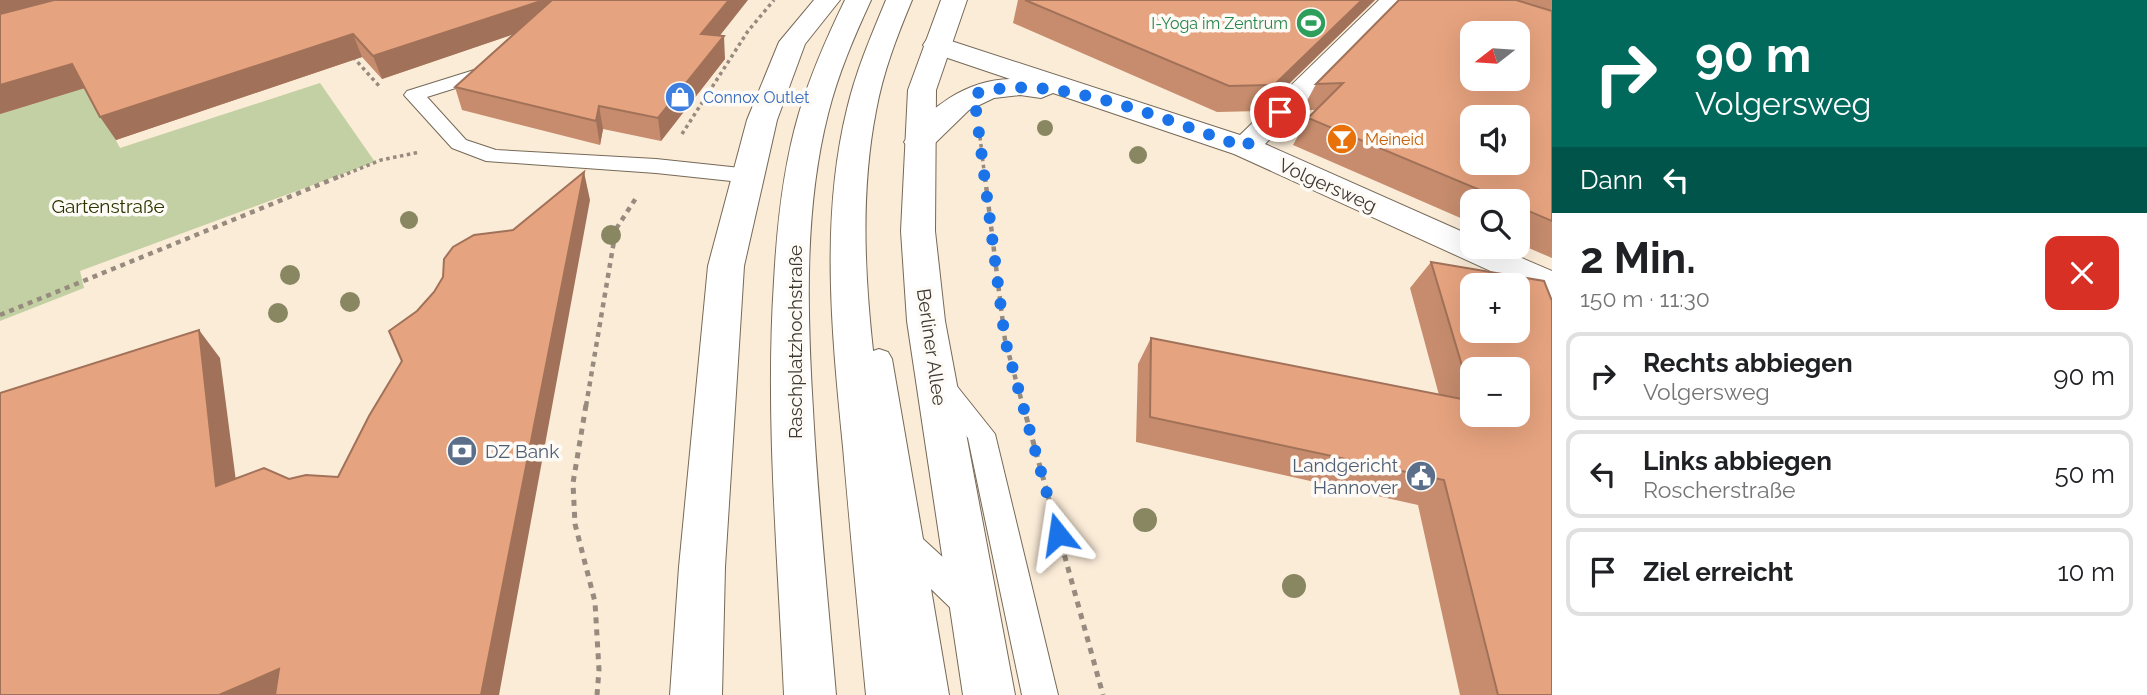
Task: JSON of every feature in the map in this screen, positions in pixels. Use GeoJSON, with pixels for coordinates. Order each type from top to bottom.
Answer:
{"type":"FeatureCollection","features":[{"type":"Feature","properties":{"kind":"main road"},"geometry":{"type":"LineString","coordinates":[[696,695],[702,567],[726,266],[762,121],[792,42],[827,0]]}},
{"type":"Feature","properties":{"kind":"main road","name":"Raschplatzhochstraße"},"geometry":{"type":"LineString","coordinates":[[810,695],[793,426],[791,306],[799,187],[823,78],[841,29],[858,0]]}},
{"type":"Feature","properties":{"kind":"main road"},"geometry":{"type":"LineString","coordinates":[[892,695],[850,309],[848,190],[855,134],[867,80],[881,35],[899,0]]}},
{"type":"Feature","properties":{"kind":"main road","name":"Berliner Allee"},"geometry":{"type":"LineString","coordinates":[[954,0],[936,44],[922,90],[918,231],[926,321],[989,695]]}},
{"type":"Feature","properties":{"kind":"main road"},"geometry":{"type":"LineString","coordinates":[[1245,147],[1393,0]]}},
{"type":"Feature","properties":{"kind":"main road","name":"Volgersweg"},"geometry":{"type":"LineString","coordinates":[[936,44],[1245,147],[1552,286]]}},
{"type":"Feature","properties":{"kind":"main road","name":"Volgersweg"},"geometry":{"type":"LineString","coordinates":[[919,142],[951,107],[974,94],[1007,86],[1099,98]]}},
{"type":"Feature","properties":{"kind":"main road"},"geometry":{"type":"LineString","coordinates":[[702,567],[713,695]]}},
{"type":"Feature","properties":{"kind":"lane"},"geometry":{"type":"LineString","coordinates":[[487,72],[414,95],[459,145],[494,156],[656,166],[750,176]]}},
{"type":"Feature","properties":{"kind":"lane"},"geometry":{"type":"LineString","coordinates":[[879,359],[931,695]]}},
{"type":"Feature","properties":{"kind":"lane"},"geometry":{"type":"LineString","coordinates":[[936,382],[981,434],[1040,695]]}},
{"type":"Feature","properties":{"kind":"lane"},"geometry":{"type":"LineString","coordinates":[[910,548],[974,608]]}},
{"type":"Feature","properties":{"kind":"path"},"geometry":{"type":"LineString","coordinates":[[597,695],[599,670],[595,602],[575,524],[573,483],[616,229],[656,166],[703,109],[738,45],[774,0]]}},
{"type":"Feature","properties":{"kind":"path"},"geometry":{"type":"LineString","coordinates":[[345,49],[382,89],[414,95]]}},
{"type":"Feature","properties":{"kind":"path"},"geometry":{"type":"LineString","coordinates":[[974,94],[1005,340],[1103,695]]}},
{"type":"Feature","properties":{"kind":"path"},"geometry":{"type":"LineString","coordinates":[[0,315],[381,160],[459,145]]}},
{"type":"Feature","properties":{"kind":"green space","name":"Gartenstraße"},"geometry":{"type":"Polygon","coordinates":[[[160,54],[108,125],[120,148],[320,83],[375,162],[80,271],[84,288],[0,321],[0,114],[27,105],[24,95],[160,54]]]}},
{"type":"Feature","properties":{"kind":"building"},"geometry":{"type":"Polygon","coordinates":[[[54,0],[544,0],[373,56],[353,34],[100,117],[72,64],[0,85],[0,14],[54,0]]]}},
{"type":"Feature","properties":{"kind":"building"},"geometry":{"type":"Polygon","coordinates":[[[552,0],[729,0],[701,34],[724,36],[658,118],[599,106],[596,121],[455,87],[552,0]]]}},
{"type":"Feature","properties":{"kind":"building"},"geometry":{"type":"Polygon","coordinates":[[[1025,0],[1362,0],[1274,85],[1229,86],[1025,0]]]}},
{"type":"Feature","properties":{"kind":"building"},"geometry":{"type":"Polygon","coordinates":[[[1399,0],[1516,0],[1552,11],[1552,221],[1530,212],[1530,189],[1477,189],[1308,118],[1343,83],[1316,84],[1399,0]]]}},
{"type":"Feature","properties":{"kind":"building"},"geometry":{"type":"Polygon","coordinates":[[[584,172],[481,695],[275,695],[279,669],[219,695],[0,695],[0,393],[199,330],[216,486],[264,468],[289,479],[306,475],[338,477],[369,416],[402,361],[389,331],[417,311],[434,292],[443,277],[444,259],[453,247],[474,235],[513,230],[584,172]]]}},
{"type":"Feature","properties":{"kind":"building","name":"Landgericht Hannover"},"geometry":{"type":"Polygon","coordinates":[[[1431,262],[1496,273],[1460,273],[1460,343],[1530,343],[1530,279],[1544,281],[1552,301],[1552,695],[1498,695],[1444,480],[1150,417],[1151,338],[1460,399],[1460,427],[1530,427],[1530,357],[1460,359],[1431,262]]]}},
{"type":"Feature","properties":{"kind":"place","name":"I-Yoga im Zentrum"},"geometry":{"type":"Point","coordinates":[1311,23]}},
{"type":"Feature","properties":{"kind":"place","name":"Connox Outlet"},"geometry":{"type":"Point","coordinates":[680,97]}},
{"type":"Feature","properties":{"kind":"place","name":"Meineid"},"geometry":{"type":"Point","coordinates":[1342,139]}},
{"type":"Feature","properties":{"kind":"place","name":"DZ Bank"},"geometry":{"type":"Point","coordinates":[462,451]}},
{"type":"Feature","properties":{"kind":"place","name":"Landgericht Hannover"},"geometry":{"type":"Point","coordinates":[1421,476]}},
{"type":"Feature","properties":{"kind":"route"},"geometry":{"type":"LineString","coordinates":[[1058,534],[1005,340],[974,94],[1007,86],[1099,98],[1245,147],[1280,112]]}}]}
